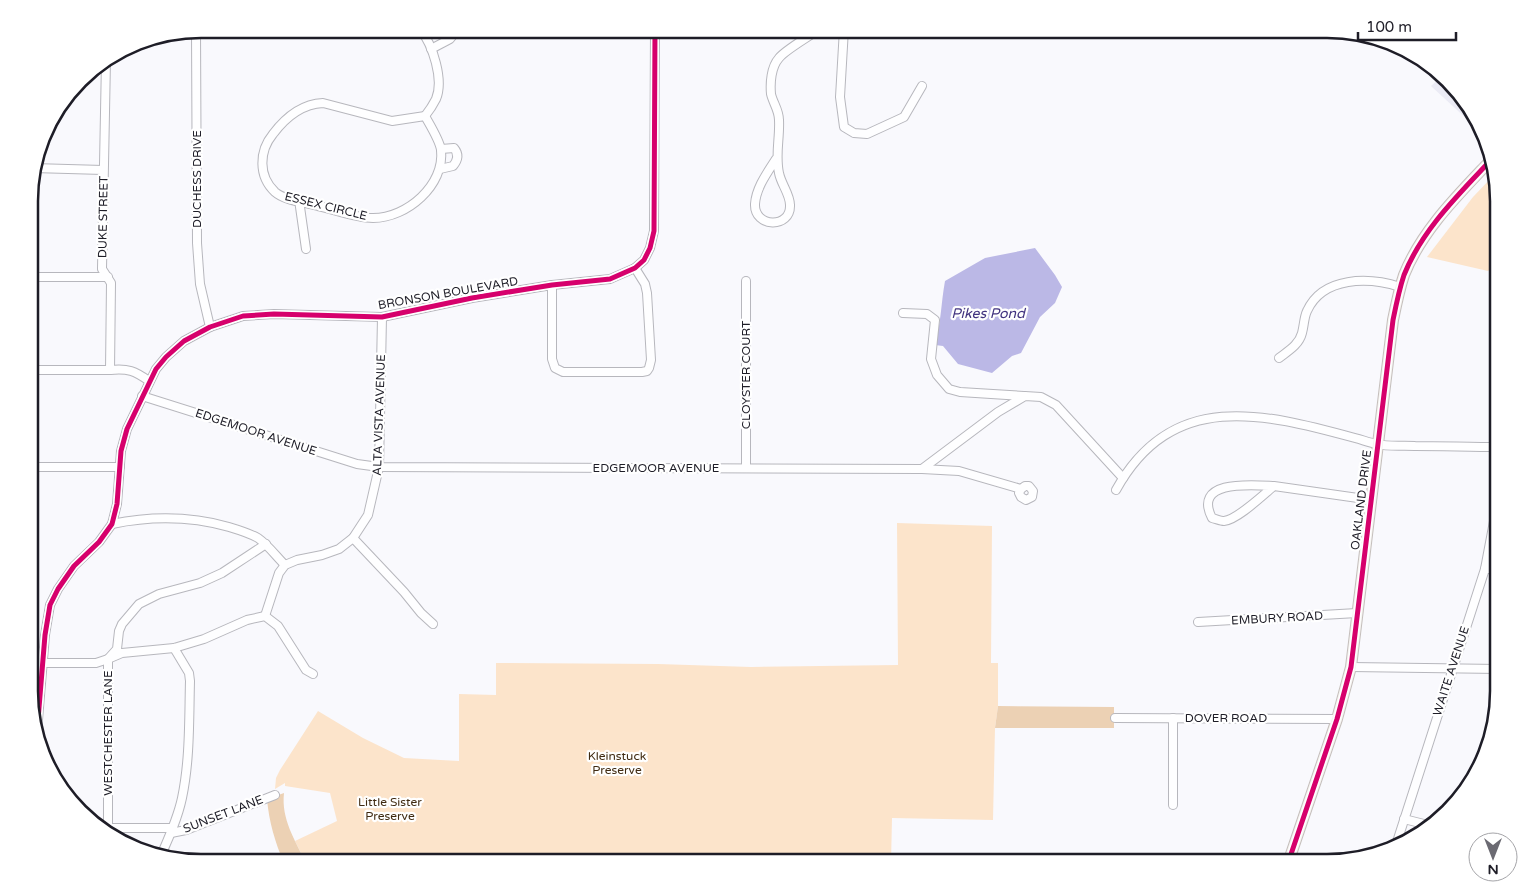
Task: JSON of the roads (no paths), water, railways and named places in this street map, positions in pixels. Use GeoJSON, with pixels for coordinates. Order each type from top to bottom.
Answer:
{"type":"FeatureCollection","features":[{"type":"Feature","properties":{"kind":"main road","name":"OAKLAND DRIVE"},"geometry":{"type":"LineString","coordinates":[[1291,854],[1337,719],[1351,667],[1393,320],[1400,287],[1409,264],[1439,216],[1486,165]]}},
{"type":"Feature","properties":{"kind":"street","name":"DUCHESS DRIVE"},"geometry":{"type":"LineString","coordinates":[[196,38],[197,243],[200,284],[210,327]]}},
{"type":"Feature","properties":{"kind":"street"},"geometry":{"type":"LineString","coordinates":[[425,116],[436,100],[439,86],[439,78],[427,38]]}},
{"type":"Feature","properties":{"kind":"street"},"geometry":{"type":"LineString","coordinates":[[431,49],[449,38]]}},
{"type":"Feature","properties":{"kind":"street","name":"BRONSON BOULEVARD"},"geometry":{"type":"LineString","coordinates":[[39,709],[45,636],[50,605],[58,589],[74,566],[99,542],[112,524],[118,504],[124,437],[149,381],[166,357],[184,341],[210,327],[243,316],[255,314],[382,317],[472,298],[552,285],[610,279],[635,268],[648,254],[654,231],[655,38]]}},
{"type":"Feature","properties":{"kind":"street"},"geometry":{"type":"LineString","coordinates":[[776,160],[763,178],[755,205],[758,216],[765,222],[774,224],[782,221],[788,214],[790,207],[789,196],[783,186],[776,160],[780,127],[779,113],[772,96],[773,70],[779,57],[806,38]]}},
{"type":"Feature","properties":{"kind":"street"},"geometry":{"type":"LineString","coordinates":[[843,38],[840,97],[844,127],[854,134],[867,134],[904,117],[922,86]]}},
{"type":"Feature","properties":{"kind":"street","name":"DUKE STREET"},"geometry":{"type":"LineString","coordinates":[[106,68],[102,269],[111,282],[110,370]]}},
{"type":"Feature","properties":{"kind":"street","name":"ESSEX CIRCLE"},"geometry":{"type":"LineString","coordinates":[[322,103],[392,121],[425,116],[441,149],[440,169],[431,186],[416,201],[403,210],[385,216],[366,218],[287,198],[275,192],[266,179],[262,168],[262,152],[278,127],[293,114],[312,104],[322,103]]}},
{"type":"Feature","properties":{"kind":"street"},"geometry":{"type":"LineString","coordinates":[[440,169],[453,166],[458,156],[454,148],[441,149]]}},
{"type":"Feature","properties":{"kind":"street"},"geometry":{"type":"LineString","coordinates":[[41,168],[103,170]]}},
{"type":"Feature","properties":{"kind":"street"},"geometry":{"type":"LineString","coordinates":[[299,200],[306,249]]}},
{"type":"Feature","properties":{"kind":"street"},"geometry":{"type":"LineString","coordinates":[[552,285],[552,359],[555,368],[563,372],[647,371],[651,360],[647,293],[645,284],[635,268]]}},
{"type":"Feature","properties":{"kind":"street"},"geometry":{"type":"LineString","coordinates":[[38,277],[108,277]]}},
{"type":"Feature","properties":{"kind":"street","name":"CLOYSTER COURT"},"geometry":{"type":"LineString","coordinates":[[746,281],[746,468]]}},
{"type":"Feature","properties":{"kind":"street"},"geometry":{"type":"LineString","coordinates":[[1279,358],[1297,344],[1302,336],[1306,312],[1318,294],[1325,289],[1356,281],[1384,282],[1400,287]]}},
{"type":"Feature","properties":{"kind":"street"},"geometry":{"type":"LineString","coordinates":[[903,312],[927,314],[934,318],[931,359],[937,375],[949,389],[960,392],[1042,397],[1056,405],[1123,478]]}},
{"type":"Feature","properties":{"kind":"street","name":"ALTA VISTA AVENUE"},"geometry":{"type":"LineString","coordinates":[[353,538],[368,515],[379,467],[382,317]]}},
{"type":"Feature","properties":{"kind":"street"},"geometry":{"type":"LineString","coordinates":[[38,370],[123,369],[132,371],[149,381]]}},
{"type":"Feature","properties":{"kind":"street","name":"EDGEMOOR AVENUE"},"geometry":{"type":"LineString","coordinates":[[142,396],[357,464],[379,467],[922,469],[959,471],[1021,489]]}},
{"type":"Feature","properties":{"kind":"street"},"geometry":{"type":"LineString","coordinates":[[922,469],[998,412],[1025,396]]}},
{"type":"Feature","properties":{"kind":"street"},"geometry":{"type":"LineString","coordinates":[[1116,490],[1123,478],[1143,454],[1165,435],[1195,421],[1223,415],[1252,416],[1287,422],[1378,445],[1490,448]]}},
{"type":"Feature","properties":{"kind":"street"},"geometry":{"type":"LineString","coordinates":[[38,467],[120,467]]}},
{"type":"Feature","properties":{"kind":"street"},"geometry":{"type":"LineString","coordinates":[[1274,486],[1238,517],[1224,522],[1212,518],[1208,503],[1214,492],[1230,485],[1274,486],[1372,500]]}},
{"type":"Feature","properties":{"kind":"street"},"geometry":{"type":"LineString","coordinates":[[112,524],[133,519],[156,518],[201,521],[240,530],[266,544],[285,565]]}},
{"type":"Feature","properties":{"kind":"street"},"geometry":{"type":"LineString","coordinates":[[265,616],[279,573],[285,565],[339,549],[353,538],[433,624]]}},
{"type":"Feature","properties":{"kind":"street","name":"WAITE AVENUE"},"geometry":{"type":"LineString","coordinates":[[1398,838],[1484,569],[1490,539]]}},
{"type":"Feature","properties":{"kind":"street","name":"WESTCHESTER LANE"},"geometry":{"type":"LineString","coordinates":[[108,825],[108,660],[116,649],[122,624],[139,604],[159,594],[200,583],[222,574],[266,544]]}},
{"type":"Feature","properties":{"kind":"street"},"geometry":{"type":"LineString","coordinates":[[1484,569],[1490,569]]}},
{"type":"Feature","properties":{"kind":"street","name":"EMBURY ROAD"},"geometry":{"type":"LineString","coordinates":[[1198,622],[1357,614]]}},
{"type":"Feature","properties":{"kind":"street"},"geometry":{"type":"LineString","coordinates":[[38,663],[96,663],[108,660],[122,652],[174,648],[204,639],[247,620],[265,616]]}},
{"type":"Feature","properties":{"kind":"street"},"geometry":{"type":"LineString","coordinates":[[265,616],[278,626],[306,670],[313,674]]}},
{"type":"Feature","properties":{"kind":"street"},"geometry":{"type":"LineString","coordinates":[[163,850],[182,800],[188,759],[189,673],[174,648]]}},
{"type":"Feature","properties":{"kind":"street"},"geometry":{"type":"LineString","coordinates":[[1351,667],[1490,668]]}},
{"type":"Feature","properties":{"kind":"street","name":"DOVER ROAD"},"geometry":{"type":"LineString","coordinates":[[1115,718],[1337,719]]}},
{"type":"Feature","properties":{"kind":"street"},"geometry":{"type":"LineString","coordinates":[[1173,718],[1173,804]]}},
{"type":"Feature","properties":{"kind":"street","name":"SUNSET LANE"},"geometry":{"type":"LineString","coordinates":[[116,831],[186,830],[275,795]]}},
{"type":"Feature","properties":{"kind":"street"},"geometry":{"type":"LineString","coordinates":[[1404,819],[1422,824]]}},
{"type":"Feature","properties":{"kind":"water","name":"Pikes Pond"},"geometry":{"type":"Polygon","coordinates":[[[1035,248],[1062,287],[1055,303],[1040,317],[1021,353],[1012,356],[992,373],[958,364],[943,346],[935,345],[945,281],[985,258],[1035,248]]]}},
{"type":"Feature","properties":{"kind":"park label","name":"Kleinstuck Preserve"},"geometry":{"type":"Point","coordinates":[617,763]}},
{"type":"Feature","properties":{"kind":"park label","name":"Little Sister Preserve"},"geometry":{"type":"Point","coordinates":[390,809]}}]}
